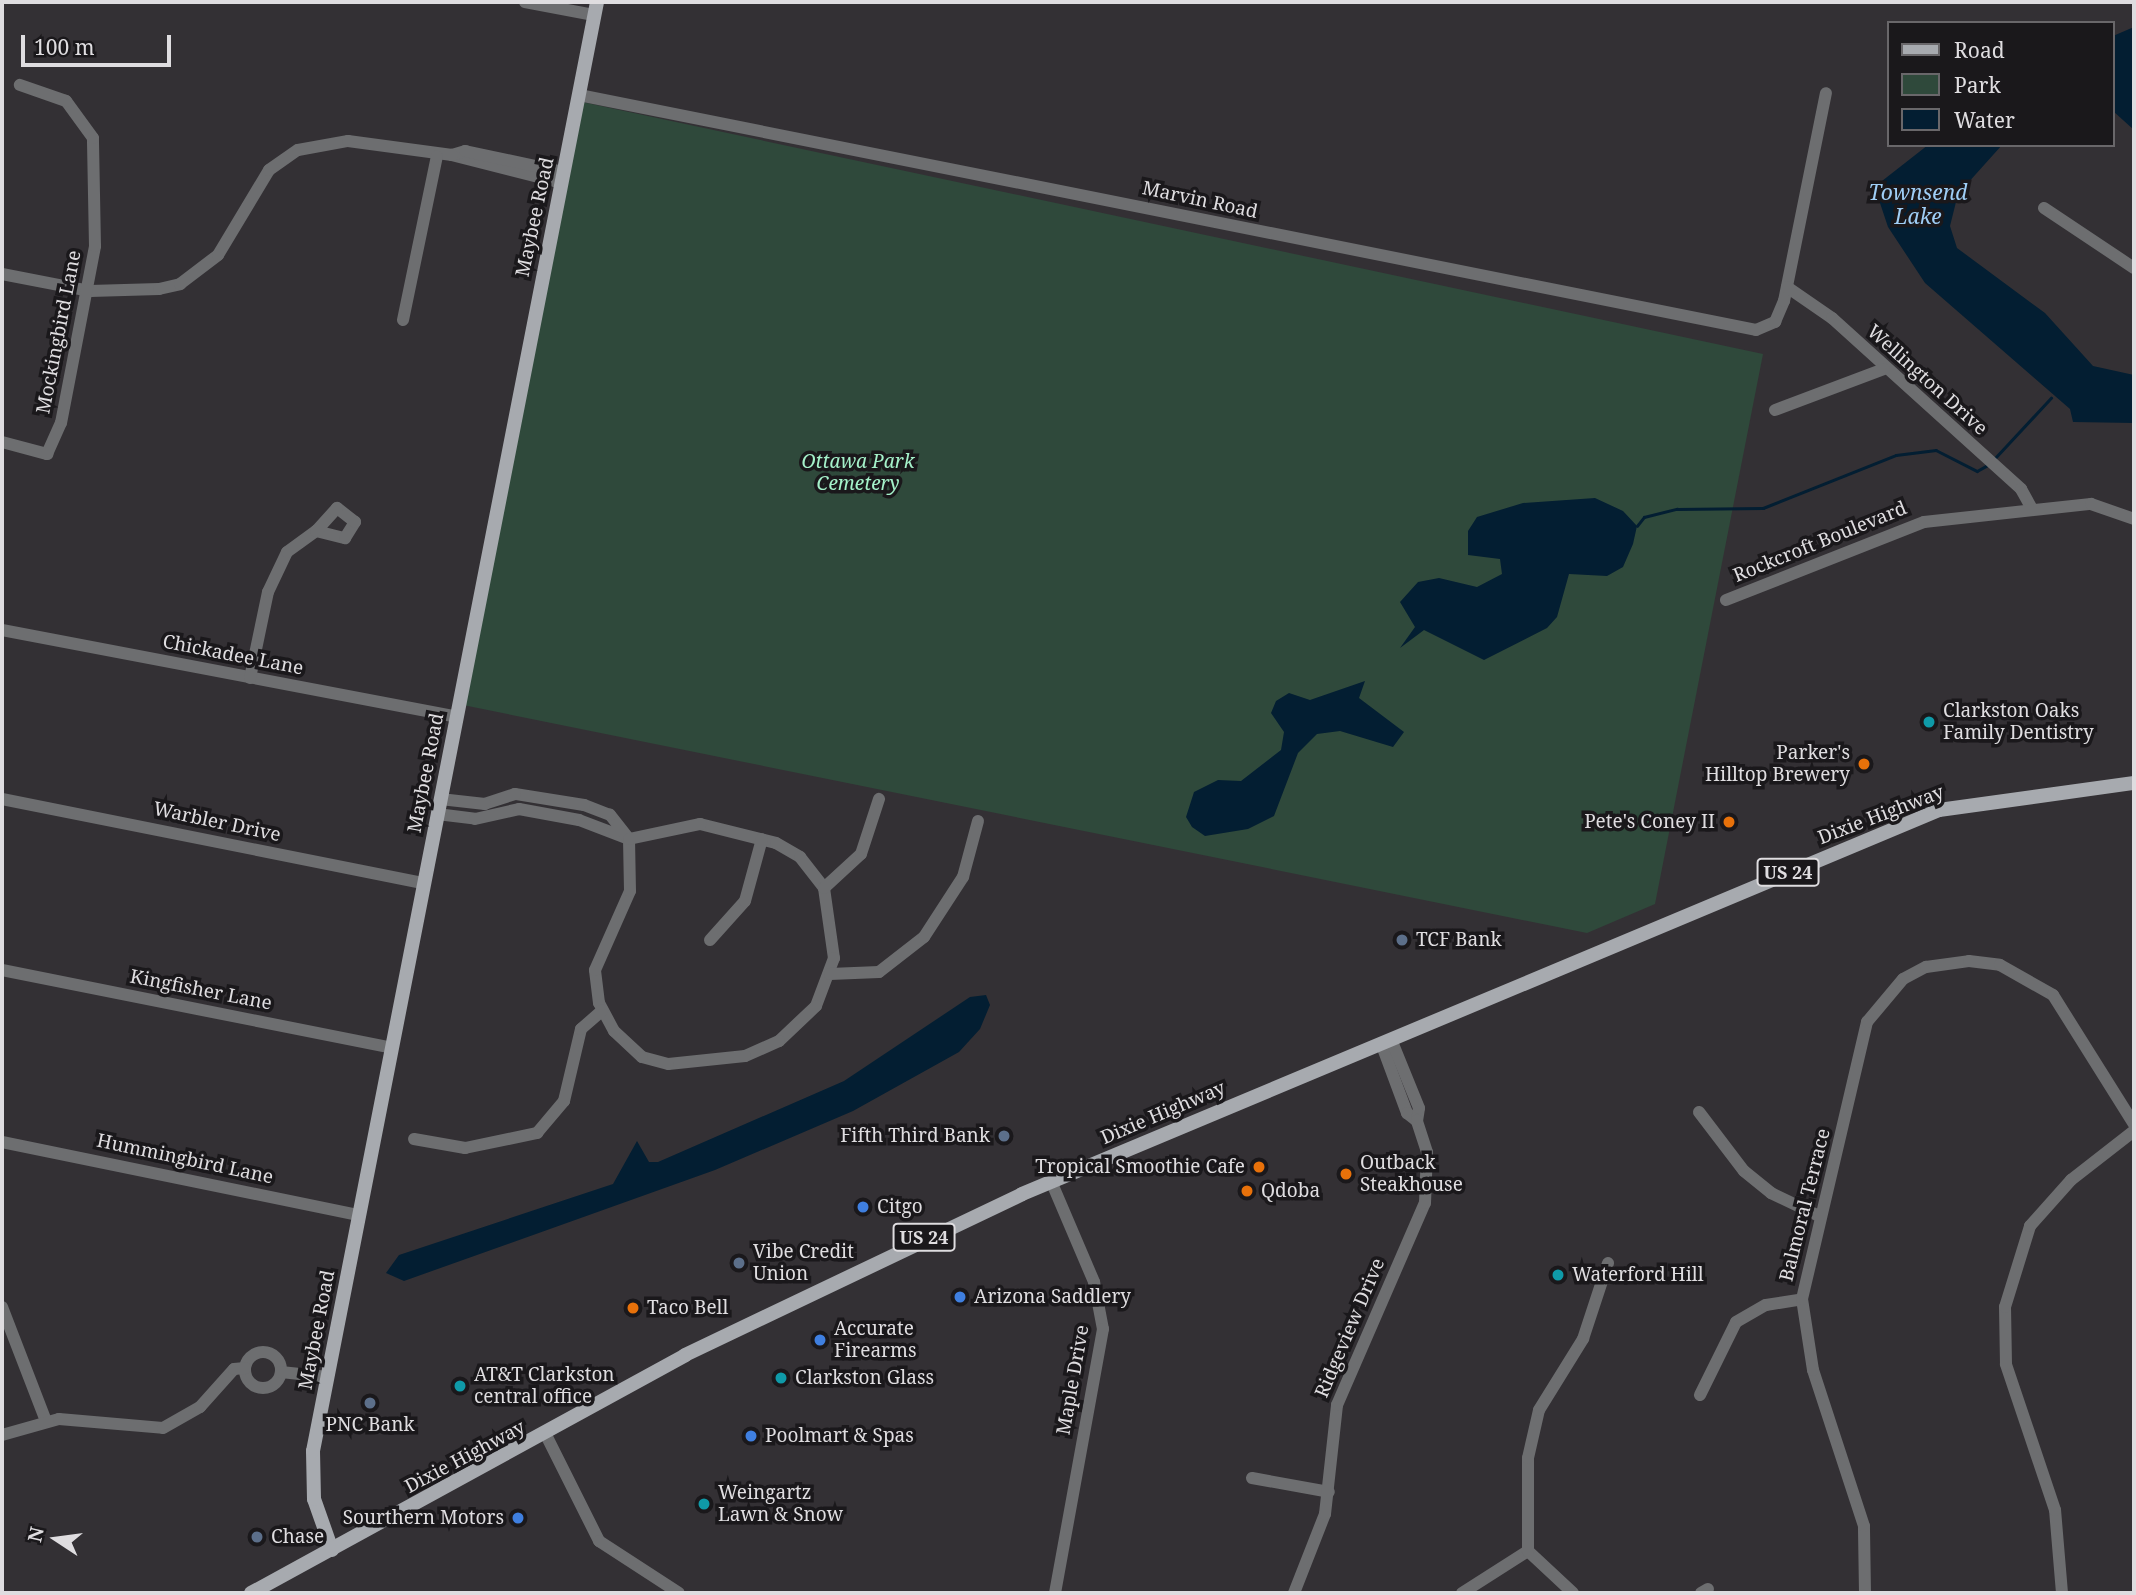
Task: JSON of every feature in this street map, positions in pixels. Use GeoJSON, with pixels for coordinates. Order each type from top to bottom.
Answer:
{"type":"FeatureCollection","features":[{"type":"Feature","properties":{"kind":"main road","name":"Maybee Road"},"geometry":{"type":"LineString","coordinates":[[332,1550],[314,1499],[312,1465],[595,9]]}},
{"type":"Feature","properties":{"kind":"main road","name":"Dixie Highway"},"geometry":{"type":"LineString","coordinates":[[251,1593],[546,1435],[685,1355],[874,1260],[1051,1181],[1939,810],[2016,794],[2134,783]]}},
{"type":"Feature","properties":{"kind":"street"},"geometry":{"type":"LineString","coordinates":[[525,2],[595,9]]}},
{"type":"Feature","properties":{"kind":"street","name":"Mockingbird Lane"},"geometry":{"type":"LineString","coordinates":[[2,442],[47,454],[65,409],[90,291],[98,167],[93,138],[66,101],[20,85]]}},
{"type":"Feature","properties":{"kind":"street"},"geometry":{"type":"LineString","coordinates":[[1787,287],[1826,93]]}},
{"type":"Feature","properties":{"kind":"street","name":"Marvin Road"},"geometry":{"type":"LineString","coordinates":[[579,95],[1744,329],[1775,322],[1787,287]]}},
{"type":"Feature","properties":{"kind":"street"},"geometry":{"type":"LineString","coordinates":[[2,274],[90,291],[129,295],[180,284],[218,255],[269,170],[298,150],[348,141],[437,156],[452,155],[563,177]]}},
{"type":"Feature","properties":{"kind":"street"},"geometry":{"type":"LineString","coordinates":[[403,320],[437,156]]}},
{"type":"Feature","properties":{"kind":"street"},"geometry":{"type":"LineString","coordinates":[[2044,208],[2134,268]]}},
{"type":"Feature","properties":{"kind":"street","name":"Wellington Drive"},"geometry":{"type":"LineString","coordinates":[[1787,287],[1832,318],[1884,369],[2021,489],[2032,509]]}},
{"type":"Feature","properties":{"kind":"street"},"geometry":{"type":"LineString","coordinates":[[1775,410],[1884,369]]}},
{"type":"Feature","properties":{"kind":"street","name":"Rockcroft Boulevard"},"geometry":{"type":"LineString","coordinates":[[1726,600],[1904,526],[2091,504],[2134,519]]}},
{"type":"Feature","properties":{"kind":"street"},"geometry":{"type":"LineString","coordinates":[[250,678],[275,572],[296,541],[316,531]]}},
{"type":"Feature","properties":{"kind":"street","name":"Chickadee Lane"},"geometry":{"type":"LineString","coordinates":[[2,630],[457,717]]}},
{"type":"Feature","properties":{"kind":"street"},"geometry":{"type":"LineString","coordinates":[[437,814],[489,817],[519,809],[579,820],[629,839],[684,823],[762,839],[800,857],[824,888],[835,941],[830,974],[797,1028],[745,1056],[655,1062],[624,1043],[602,1011],[595,970],[631,891],[629,839],[610,815],[584,805],[515,794],[485,804],[440,799]]}},
{"type":"Feature","properties":{"kind":"street","name":"Warbler Drive"},"geometry":{"type":"LineString","coordinates":[[2,799],[424,883]]}},
{"type":"Feature","properties":{"kind":"street"},"geometry":{"type":"LineString","coordinates":[[824,888],[861,854],[879,799]]}},
{"type":"Feature","properties":{"kind":"street"},"geometry":{"type":"LineString","coordinates":[[485,804],[489,817]]}},
{"type":"Feature","properties":{"kind":"street"},"geometry":{"type":"LineString","coordinates":[[579,820],[584,805]]}},
{"type":"Feature","properties":{"kind":"street"},"geometry":{"type":"LineString","coordinates":[[830,974],[879,972],[924,937],[962,877],[978,821]]}},
{"type":"Feature","properties":{"kind":"street"},"geometry":{"type":"LineString","coordinates":[[710,940],[745,901],[762,839]]}},
{"type":"Feature","properties":{"kind":"street","name":"Balmoral Terrace"},"geometry":{"type":"LineString","coordinates":[[1864,1593],[1864,1526],[1813,1370],[1802,1298],[1819,1216],[1844,1141],[1856,1048],[1867,1022],[1903,979],[1926,967],[1969,961],[2000,965],[2053,995],[2134,1124]]}},
{"type":"Feature","properties":{"kind":"street","name":"Kingfisher Lane"},"geometry":{"type":"LineString","coordinates":[[2,970],[392,1048]]}},
{"type":"Feature","properties":{"kind":"street"},"geometry":{"type":"LineString","coordinates":[[414,1139],[446,1146],[509,1142],[537,1133],[564,1101],[581,1029],[602,1011]]}},
{"type":"Feature","properties":{"kind":"street","name":"Ridgeview Drive"},"geometry":{"type":"LineString","coordinates":[[1294,1593],[1329,1492],[1337,1405],[1425,1203],[1429,1164],[1417,1121],[1407,1113],[1386,1041]]}},
{"type":"Feature","properties":{"kind":"street"},"geometry":{"type":"LineString","coordinates":[[1699,1112],[1744,1171],[1819,1216]]}},
{"type":"Feature","properties":{"kind":"street"},"geometry":{"type":"LineString","coordinates":[[2062,1593],[2055,1510],[2006,1364],[2008,1284],[2030,1226],[2071,1180],[2134,1131]]}},
{"type":"Feature","properties":{"kind":"street","name":"Hummingbird Lane"},"geometry":{"type":"LineString","coordinates":[[2,1142],[359,1216]]}},
{"type":"Feature","properties":{"kind":"street","name":"Maple Drive"},"geometry":{"type":"LineString","coordinates":[[1051,1181],[1094,1282],[1104,1329],[1055,1593]]}},
{"type":"Feature","properties":{"kind":"street"},"geometry":{"type":"LineString","coordinates":[[1573,1593],[1528,1551],[1528,1458],[1539,1410],[1583,1339],[1608,1263]]}},
{"type":"Feature","properties":{"kind":"street"},"geometry":{"type":"LineString","coordinates":[[1700,1395],[1736,1322],[1766,1305],[1802,1298]]}},
{"type":"Feature","properties":{"kind":"street"},"geometry":{"type":"LineString","coordinates":[[2,1307],[46,1421]]}},
{"type":"Feature","properties":{"kind":"street"},"geometry":{"type":"LineString","coordinates":[[265,1352],[277,1359],[281,1372],[274,1384],[261,1388],[249,1381],[246,1368],[252,1356],[265,1352]]}},
{"type":"Feature","properties":{"kind":"street"},"geometry":{"type":"LineString","coordinates":[[2,1435],[46,1421],[163,1428],[200,1407],[234,1369],[246,1368]]}},
{"type":"Feature","properties":{"kind":"street"},"geometry":{"type":"LineString","coordinates":[[281,1372],[328,1377]]}},
{"type":"Feature","properties":{"kind":"street"},"geometry":{"type":"LineString","coordinates":[[546,1435],[599,1541],[679,1593]]}},
{"type":"Feature","properties":{"kind":"street"},"geometry":{"type":"LineString","coordinates":[[1252,1478],[1329,1492]]}},
{"type":"Feature","properties":{"kind":"street"},"geometry":{"type":"LineString","coordinates":[[1462,1593],[1528,1551]]}},
{"type":"Feature","properties":{"kind":"green space","name":"Ottawa Park Cemetery"},"geometry":{"type":"Polygon","coordinates":[[[582,102],[1763,354],[1655,904],[1587,933],[463,705],[582,102]]]}},
{"type":"Feature","properties":{"kind":"water"},"geometry":{"type":"Polygon","coordinates":[[[2134,27],[2134,130],[2115,113],[2115,35],[2134,27]]]}},
{"type":"Feature","properties":{"kind":"water","name":"Townsend Lake"},"geometry":{"type":"Polygon","coordinates":[[[1925,147],[2000,147],[1958,194],[1950,226],[1957,248],[2045,313],[2093,366],[2134,375],[2134,423],[2073,422],[2070,409],[1925,283],[1888,227],[1879,200],[1882,181],[1925,147]]]}},
{"type":"Feature","properties":{"kind":"water"},"geometry":{"type":"Polygon","coordinates":[[[1595,498],[1623,511],[1637,526],[1633,544],[1623,567],[1607,576],[1569,574],[1557,617],[1547,628],[1484,660],[1424,630],[1400,648],[1415,627],[1400,602],[1418,582],[1439,578],[1477,587],[1502,574],[1500,559],[1468,555],[1468,531],[1477,517],[1523,503],[1595,498]]]}},
{"type":"Feature","properties":{"kind":"water"},"geometry":{"type":"Polygon","coordinates":[[[1365,681],[1359,698],[1404,732],[1393,747],[1340,731],[1317,734],[1298,753],[1274,816],[1248,829],[1205,836],[1192,827],[1186,817],[1194,792],[1218,780],[1241,781],[1281,750],[1284,732],[1271,713],[1276,701],[1289,693],[1310,700],[1365,681]]]}},
{"type":"Feature","properties":{"kind":"water"},"geometry":{"type":"Polygon","coordinates":[[[986,995],[990,1005],[980,1029],[959,1052],[853,1111],[715,1170],[404,1281],[386,1273],[399,1255],[613,1184],[637,1141],[649,1162],[658,1162],[844,1081],[970,997],[986,995]]]}},
{"type":"Feature","properties":{"kind":"waterway"},"geometry":{"type":"LineString","coordinates":[[1995,458],[2051,398]]}},
{"type":"Feature","properties":{"kind":"waterway"},"geometry":{"type":"LineString","coordinates":[[1637,526],[1644,517],[1677,509],[1763,508],[1896,455],[1936,450],[1977,471],[1988,465]]}},
{"type":"Feature","properties":{"kind":"place","name":"Clarkston Oaks Family Dentistry"},"geometry":{"type":"Point","coordinates":[1929,722]}},
{"type":"Feature","properties":{"kind":"place","name":"Parker's Hilltop Brewery"},"geometry":{"type":"Point","coordinates":[1864,764]}},
{"type":"Feature","properties":{"kind":"place","name":"Pete's Coney II"},"geometry":{"type":"Point","coordinates":[1729,822]}},
{"type":"Feature","properties":{"kind":"place","name":"TCF Bank"},"geometry":{"type":"Point","coordinates":[1402,940]}},
{"type":"Feature","properties":{"kind":"place","name":"Fifth Third Bank"},"geometry":{"type":"Point","coordinates":[1004,1136]}},
{"type":"Feature","properties":{"kind":"place","name":"Tropical Smoothie Cafe"},"geometry":{"type":"Point","coordinates":[1259,1167]}},
{"type":"Feature","properties":{"kind":"place","name":"Outback Steakhouse"},"geometry":{"type":"Point","coordinates":[1346,1174]}},
{"type":"Feature","properties":{"kind":"place","name":"Qdoba"},"geometry":{"type":"Point","coordinates":[1247,1191]}},
{"type":"Feature","properties":{"kind":"place","name":"Citgo"},"geometry":{"type":"Point","coordinates":[863,1207]}},
{"type":"Feature","properties":{"kind":"place","name":"Vibe Credit Union"},"geometry":{"type":"Point","coordinates":[739,1263]}},
{"type":"Feature","properties":{"kind":"place","name":"Waterford Hill"},"geometry":{"type":"Point","coordinates":[1558,1275]}},
{"type":"Feature","properties":{"kind":"place","name":"Arizona Saddlery"},"geometry":{"type":"Point","coordinates":[960,1297]}},
{"type":"Feature","properties":{"kind":"place","name":"Taco Bell"},"geometry":{"type":"Point","coordinates":[633,1308]}},
{"type":"Feature","properties":{"kind":"place","name":"Accurate Firearms"},"geometry":{"type":"Point","coordinates":[820,1340]}},
{"type":"Feature","properties":{"kind":"place","name":"Clarkston Glass"},"geometry":{"type":"Point","coordinates":[781,1378]}},
{"type":"Feature","properties":{"kind":"place","name":"AT&T Clarkston central office"},"geometry":{"type":"Point","coordinates":[460,1386]}},
{"type":"Feature","properties":{"kind":"place","name":"PNC Bank"},"geometry":{"type":"Point","coordinates":[370,1403]}},
{"type":"Feature","properties":{"kind":"place","name":"Poolmart & Spas"},"geometry":{"type":"Point","coordinates":[751,1436]}},
{"type":"Feature","properties":{"kind":"place","name":"Weingartz Lawn & Snow"},"geometry":{"type":"Point","coordinates":[704,1504]}},
{"type":"Feature","properties":{"kind":"place","name":"Sourthern Motors"},"geometry":{"type":"Point","coordinates":[518,1518]}},
{"type":"Feature","properties":{"kind":"place","name":"Chase"},"geometry":{"type":"Point","coordinates":[257,1537]}}]}
